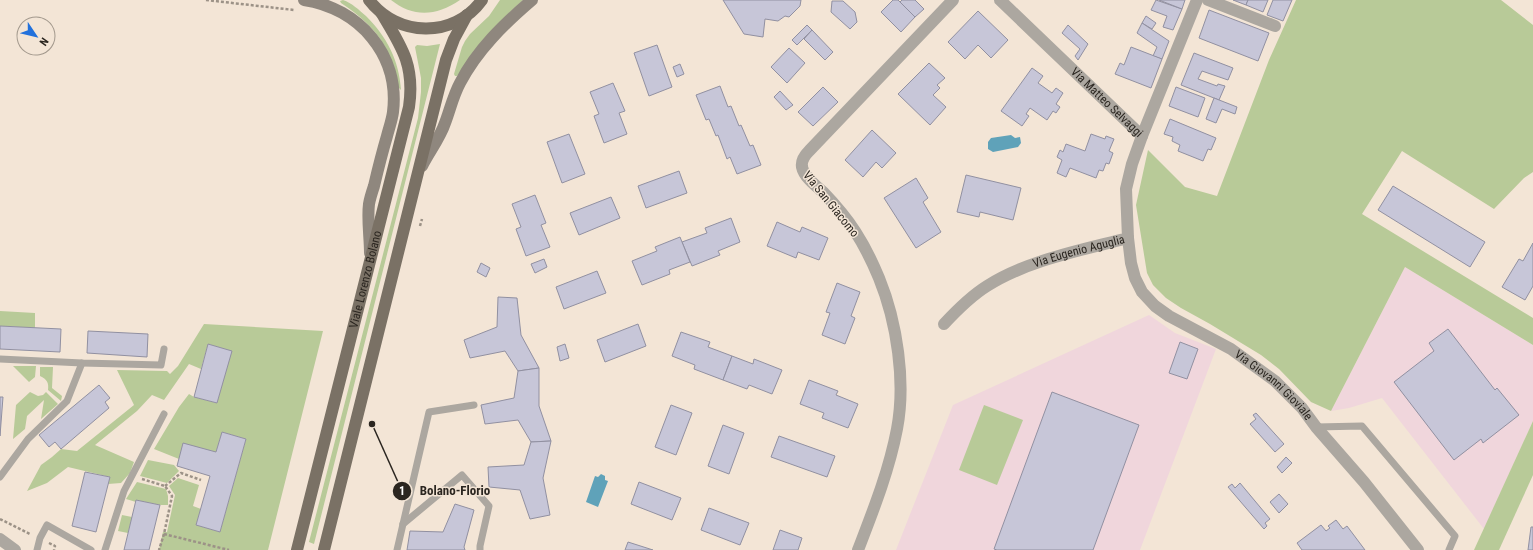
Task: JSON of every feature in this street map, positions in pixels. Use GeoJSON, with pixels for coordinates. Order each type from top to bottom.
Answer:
{"type":"FeatureCollection","features":[{"type":"Feature","properties":{"kind":"main road"},"geometry":{"type":"LineString","coordinates":[[364,0],[398,23],[424,29],[451,24],[467,15],[482,0]]}},
{"type":"Feature","properties":{"kind":"main road"},"geometry":{"type":"LineString","coordinates":[[419,171],[445,124],[451,102],[470,67],[495,35],[512,17],[532,0]]}},
{"type":"Feature","properties":{"kind":"main road"},"geometry":{"type":"LineString","coordinates":[[301,5],[314,2],[330,7],[358,23],[371,35],[387,65],[391,78],[393,113],[369,204],[370,260]]}},
{"type":"Feature","properties":{"kind":"main road","name":"Viale Lorenzo Bolano"},"geometry":{"type":"LineString","coordinates":[[297,550],[409,107],[412,90],[410,70],[405,55],[398,39],[376,7]]}},
{"type":"Feature","properties":{"kind":"main road","name":"Viale Lorenzo Bolano"},"geometry":{"type":"LineString","coordinates":[[324,550],[446,60],[454,39],[467,15]]}},
{"type":"Feature","properties":{"kind":"street","name":"Via San Giacomo"},"geometry":{"type":"LineString","coordinates":[[858,550],[879,495],[898,428],[900,398],[898,348],[893,323],[879,279],[856,231],[837,207],[805,174],[801,166],[809,151],[953,0]]}},
{"type":"Feature","properties":{"kind":"street","name":"Via Matteo Selvaggi"},"geometry":{"type":"LineString","coordinates":[[1000,0],[1142,136],[1197,0]]}},
{"type":"Feature","properties":{"kind":"street"},"geometry":{"type":"LineString","coordinates":[[1208,0],[1275,26]]}},
{"type":"Feature","properties":{"kind":"street","name":"Via Eugenio Aguglia"},"geometry":{"type":"LineString","coordinates":[[944,324],[959,308],[987,286],[1018,269],[1076,251],[1128,238],[1126,189],[1132,164],[1142,136]]}},
{"type":"Feature","properties":{"kind":"street","name":"Via Giovanni Gioviale"},"geometry":{"type":"LineString","coordinates":[[1128,238],[1134,278],[1142,292],[1155,306],[1169,316],[1225,346],[1276,381],[1302,408],[1418,550]]}},
{"type":"Feature","properties":{"kind":"street"},"geometry":{"type":"LineString","coordinates":[[0,539],[16,550]]}},
{"type":"Feature","properties":{"kind":"lane"},"geometry":{"type":"LineString","coordinates":[[0,359],[161,365],[164,349]]}},
{"type":"Feature","properties":{"kind":"lane"},"geometry":{"type":"LineString","coordinates":[[0,478],[28,438],[67,401],[82,363]]}},
{"type":"Feature","properties":{"kind":"lane"},"geometry":{"type":"LineString","coordinates":[[397,550],[429,412],[474,405]]}},
{"type":"Feature","properties":{"kind":"lane"},"geometry":{"type":"LineString","coordinates":[[105,550],[124,491],[164,414]]}},
{"type":"Feature","properties":{"kind":"lane"},"geometry":{"type":"LineString","coordinates":[[1316,427],[1362,426],[1455,536],[1449,550]]}},
{"type":"Feature","properties":{"kind":"lane"},"geometry":{"type":"LineString","coordinates":[[403,524],[462,475],[489,506],[480,550]]}},
{"type":"Feature","properties":{"kind":"lane"},"geometry":{"type":"LineString","coordinates":[[36,550],[40,538],[48,525],[91,550]]}},
{"type":"Feature","properties":{"kind":"path"},"geometry":{"type":"LineString","coordinates":[[206,0],[301,5]]}},
{"type":"Feature","properties":{"kind":"path"},"geometry":{"type":"LineString","coordinates":[[165,486],[181,473],[201,480]]}},
{"type":"Feature","properties":{"kind":"path"},"geometry":{"type":"LineString","coordinates":[[132,477],[165,486],[172,496],[159,550]]}},
{"type":"Feature","properties":{"kind":"path"},"geometry":{"type":"LineString","coordinates":[[164,534],[229,550]]}},
{"type":"Feature","properties":{"kind":"shaded area"},"geometry":{"type":"Polygon","coordinates":[[[1405,267],[1533,345],[1533,421],[1484,529],[1382,398],[1349,408],[1331,411],[1405,267]]]}},
{"type":"Feature","properties":{"kind":"shaded area"},"geometry":{"type":"Polygon","coordinates":[[[1149,315],[1175,333],[1216,349],[1140,550],[896,550],[953,405],[1149,315]]]}},
{"type":"Feature","properties":{"kind":"green space"},"geometry":{"type":"Polygon","coordinates":[[[343,0],[366,16],[386,41],[395,59],[401,90],[399,88],[398,90],[389,57],[381,40],[366,22],[341,3],[340,1],[343,0]]]}},
{"type":"Feature","properties":{"kind":"green space"},"geometry":{"type":"Polygon","coordinates":[[[391,0],[460,0],[434,12],[425,13],[408,10],[391,0]]]}},
{"type":"Feature","properties":{"kind":"green space"},"geometry":{"type":"Polygon","coordinates":[[[500,0],[523,0],[509,13],[457,76],[455,76],[454,74],[465,41],[470,34],[489,16],[500,0]]]}},
{"type":"Feature","properties":{"kind":"green space"},"geometry":{"type":"Polygon","coordinates":[[[1296,0],[1501,0],[1533,25],[1533,172],[1524,178],[1494,209],[1402,151],[1362,214],[1533,318],[1533,345],[1405,267],[1331,411],[1311,402],[1279,369],[1261,355],[1181,308],[1166,298],[1153,285],[1147,273],[1136,205],[1148,150],[1185,187],[1217,196],[1269,60],[1296,0]]]}},
{"type":"Feature","properties":{"kind":"green space"},"geometry":{"type":"Polygon","coordinates":[[[440,44],[314,544],[309,542],[418,118],[421,78],[415,47],[417,45],[427,46],[440,44]]]}},
{"type":"Feature","properties":{"kind":"green space"},"geometry":{"type":"Polygon","coordinates":[[[0,311],[35,313],[35,328],[0,326],[0,311]]]}},
{"type":"Feature","properties":{"kind":"green space"},"geometry":{"type":"Polygon","coordinates":[[[204,324],[323,331],[268,550],[159,550],[163,532],[167,532],[175,495],[169,486],[178,478],[199,485],[193,506],[201,509],[196,525],[220,532],[246,439],[222,432],[216,452],[179,459],[154,449],[179,407],[189,394],[194,397],[217,403],[231,351],[208,344],[201,369],[189,364],[164,400],[152,395],[137,411],[95,445],[134,462],[130,473],[121,483],[108,484],[110,477],[68,467],[47,483],[27,491],[41,465],[61,449],[77,451],[134,405],[117,370],[167,371],[170,374],[178,366],[204,324]]]}},
{"type":"Feature","properties":{"kind":"green space"},"geometry":{"type":"Polygon","coordinates":[[[13,366],[36,366],[35,377],[29,382],[13,366]]]}},
{"type":"Feature","properties":{"kind":"green space"},"geometry":{"type":"Polygon","coordinates":[[[40,367],[53,367],[52,388],[62,396],[61,401],[48,390],[47,382],[40,376],[40,367]]]}},
{"type":"Feature","properties":{"kind":"green space"},"geometry":{"type":"Polygon","coordinates":[[[30,392],[38,396],[43,395],[46,392],[58,404],[41,419],[44,400],[27,416],[25,429],[13,439],[16,405],[30,392]]]}},
{"type":"Feature","properties":{"kind":"green space"},"geometry":{"type":"Polygon","coordinates":[[[984,405],[1023,420],[997,485],[959,470],[984,405]]]}},
{"type":"Feature","properties":{"kind":"green space"},"geometry":{"type":"Polygon","coordinates":[[[1533,421],[1533,475],[1499,550],[1474,550],[1533,421]]]}},
{"type":"Feature","properties":{"kind":"green space"},"geometry":{"type":"Polygon","coordinates":[[[148,460],[174,465],[179,471],[167,483],[140,476],[148,460]]]}},
{"type":"Feature","properties":{"kind":"green space"},"geometry":{"type":"Polygon","coordinates":[[[137,482],[166,489],[168,505],[160,505],[136,500],[136,502],[126,499],[137,482]]]}},
{"type":"Feature","properties":{"kind":"green space"},"geometry":{"type":"Polygon","coordinates":[[[122,515],[132,517],[128,533],[118,531],[122,515]]]}},
{"type":"Feature","properties":{"kind":"water"},"geometry":{"type":"Polygon","coordinates":[[[1011,135],[1015,138],[1020,137],[1021,143],[1018,147],[993,152],[988,149],[988,142],[991,138],[1011,135]]]}},
{"type":"Feature","properties":{"kind":"water"},"geometry":{"type":"Polygon","coordinates":[[[601,474],[605,476],[605,480],[608,481],[598,507],[586,502],[595,476],[598,477],[601,474]]]}},
{"type":"Feature","properties":{"kind":"building"},"geometry":{"type":"Polygon","coordinates":[[[723,0],[801,0],[800,6],[789,17],[785,16],[778,21],[765,19],[763,37],[744,34],[723,0]]]}},
{"type":"Feature","properties":{"kind":"building"},"geometry":{"type":"Polygon","coordinates":[[[893,0],[898,0],[915,17],[901,32],[881,12],[893,0]]]}},
{"type":"Feature","properties":{"kind":"building"},"geometry":{"type":"Polygon","coordinates":[[[902,0],[915,0],[924,9],[915,17],[900,2],[902,0]]]}},
{"type":"Feature","properties":{"kind":"building"},"geometry":{"type":"Polygon","coordinates":[[[1156,0],[1182,9],[1173,30],[1163,27],[1167,16],[1151,10],[1156,0]]]}},
{"type":"Feature","properties":{"kind":"building"},"geometry":{"type":"Polygon","coordinates":[[[1159,0],[1185,0],[1182,9],[1159,0]]]}},
{"type":"Feature","properties":{"kind":"building"},"geometry":{"type":"Polygon","coordinates":[[[1233,0],[1248,0],[1246,5],[1233,0]]]}},
{"type":"Feature","properties":{"kind":"building"},"geometry":{"type":"Polygon","coordinates":[[[1248,0],[1268,0],[1263,12],[1246,5],[1248,0]]]}},
{"type":"Feature","properties":{"kind":"building"},"geometry":{"type":"Polygon","coordinates":[[[1273,0],[1292,0],[1283,21],[1267,15],[1273,0]]]}},
{"type":"Feature","properties":{"kind":"building"},"geometry":{"type":"Polygon","coordinates":[[[832,1],[843,1],[855,12],[857,22],[850,29],[831,12],[832,1]]]}},
{"type":"Feature","properties":{"kind":"building"},"geometry":{"type":"Polygon","coordinates":[[[1209,10],[1269,33],[1258,61],[1199,38],[1209,10]]]}},
{"type":"Feature","properties":{"kind":"building"},"geometry":{"type":"Polygon","coordinates":[[[978,11],[1008,40],[991,58],[978,45],[965,59],[948,42],[978,11]]]}},
{"type":"Feature","properties":{"kind":"building"},"geometry":{"type":"Polygon","coordinates":[[[1146,16],[1156,23],[1152,29],[1142,23],[1146,16]]]}},
{"type":"Feature","properties":{"kind":"building"},"geometry":{"type":"Polygon","coordinates":[[[1142,23],[1169,41],[1162,59],[1153,56],[1157,47],[1137,33],[1142,23]]]}},
{"type":"Feature","properties":{"kind":"building"},"geometry":{"type":"Polygon","coordinates":[[[807,25],[812,30],[797,45],[792,40],[807,25]]]}},
{"type":"Feature","properties":{"kind":"building"},"geometry":{"type":"Polygon","coordinates":[[[1068,25],[1088,44],[1078,60],[1075,56],[1080,49],[1062,33],[1068,25]]]}},
{"type":"Feature","properties":{"kind":"building"},"geometry":{"type":"Polygon","coordinates":[[[812,30],[833,52],[825,60],[804,39],[812,30]]]}},
{"type":"Feature","properties":{"kind":"building"},"geometry":{"type":"Polygon","coordinates":[[[657,45],[672,87],[649,96],[634,53],[657,45]]]}},
{"type":"Feature","properties":{"kind":"building"},"geometry":{"type":"Polygon","coordinates":[[[1131,47],[1162,59],[1151,88],[1115,74],[1120,63],[1124,65],[1131,47]]]}},
{"type":"Feature","properties":{"kind":"building"},"geometry":{"type":"Polygon","coordinates":[[[789,48],[805,63],[787,83],[771,67],[789,48]]]}},
{"type":"Feature","properties":{"kind":"building"},"geometry":{"type":"Polygon","coordinates":[[[1194,53],[1233,68],[1228,80],[1202,71],[1198,79],[1217,86],[1218,84],[1225,86],[1219,100],[1181,85],[1194,53]]]}},
{"type":"Feature","properties":{"kind":"building"},"geometry":{"type":"Polygon","coordinates":[[[929,63],[945,78],[937,85],[940,88],[933,95],[946,107],[930,125],[898,94],[929,63]]]}},
{"type":"Feature","properties":{"kind":"building"},"geometry":{"type":"Polygon","coordinates":[[[680,64],[684,74],[677,77],[673,67],[680,64]]]}},
{"type":"Feature","properties":{"kind":"building"},"geometry":{"type":"Polygon","coordinates":[[[1032,68],[1043,76],[1038,83],[1052,93],[1056,88],[1063,93],[1056,104],[1060,107],[1056,113],[1053,111],[1047,120],[1030,108],[1026,114],[1029,116],[1022,126],[1001,111],[1032,68]]]}},
{"type":"Feature","properties":{"kind":"building"},"geometry":{"type":"Polygon","coordinates":[[[613,83],[625,111],[619,113],[627,134],[604,143],[594,116],[599,114],[590,92],[613,83]]]}},
{"type":"Feature","properties":{"kind":"building"},"geometry":{"type":"Polygon","coordinates":[[[720,86],[728,107],[731,106],[739,126],[741,125],[750,146],[753,145],[761,165],[737,174],[730,157],[727,159],[718,135],[716,136],[709,119],[706,120],[696,95],[720,86]]]}},
{"type":"Feature","properties":{"kind":"building"},"geometry":{"type":"Polygon","coordinates":[[[823,87],[838,102],[813,126],[798,112],[823,87]]]}},
{"type":"Feature","properties":{"kind":"building"},"geometry":{"type":"Polygon","coordinates":[[[1176,87],[1205,98],[1198,117],[1169,106],[1176,87]]]}},
{"type":"Feature","properties":{"kind":"building"},"geometry":{"type":"Polygon","coordinates":[[[780,91],[793,105],[786,110],[774,97],[780,91]]]}},
{"type":"Feature","properties":{"kind":"building"},"geometry":{"type":"Polygon","coordinates":[[[1214,98],[1237,107],[1235,114],[1222,109],[1216,123],[1206,119],[1214,98]]]}},
{"type":"Feature","properties":{"kind":"building"},"geometry":{"type":"Polygon","coordinates":[[[1170,119],[1216,138],[1211,150],[1208,149],[1203,161],[1178,151],[1180,145],[1172,141],[1173,137],[1164,134],[1170,119]]]}},
{"type":"Feature","properties":{"kind":"building"},"geometry":{"type":"Polygon","coordinates":[[[872,130],[896,153],[882,168],[876,162],[863,177],[845,160],[872,130]]]}},
{"type":"Feature","properties":{"kind":"building"},"geometry":{"type":"Polygon","coordinates":[[[569,134],[585,174],[562,183],[547,142],[569,134]]]}},
{"type":"Feature","properties":{"kind":"building"},"geometry":{"type":"Polygon","coordinates":[[[1091,134],[1105,139],[1106,136],[1114,139],[1109,151],[1113,153],[1109,164],[1106,163],[1103,171],[1099,170],[1096,178],[1070,168],[1066,177],[1057,173],[1062,160],[1057,157],[1060,150],[1063,152],[1066,144],[1085,151],[1091,134]]]}},
{"type":"Feature","properties":{"kind":"building"},"geometry":{"type":"Polygon","coordinates":[[[679,171],[687,193],[646,208],[638,186],[679,171]]]}},
{"type":"Feature","properties":{"kind":"building"},"geometry":{"type":"Polygon","coordinates":[[[966,175],[1021,188],[1013,220],[980,212],[979,217],[957,212],[966,175]]]}},
{"type":"Feature","properties":{"kind":"building"},"geometry":{"type":"Polygon","coordinates":[[[916,178],[928,198],[923,202],[941,232],[916,248],[884,198],[916,178]]]}},
{"type":"Feature","properties":{"kind":"building"},"geometry":{"type":"Polygon","coordinates":[[[1393,186],[1485,242],[1470,267],[1378,210],[1393,186]]]}},
{"type":"Feature","properties":{"kind":"building"},"geometry":{"type":"Polygon","coordinates":[[[535,195],[546,223],[541,225],[550,247],[526,256],[516,229],[521,227],[512,204],[535,195]]]}},
{"type":"Feature","properties":{"kind":"building"},"geometry":{"type":"Polygon","coordinates":[[[611,197],[620,218],[579,235],[570,213],[611,197]]]}},
{"type":"Feature","properties":{"kind":"building"},"geometry":{"type":"Polygon","coordinates":[[[731,218],[740,242],[718,251],[720,255],[692,266],[682,242],[707,233],[705,228],[731,218]]]}},
{"type":"Feature","properties":{"kind":"building"},"geometry":{"type":"Polygon","coordinates":[[[777,222],[800,232],[802,227],[828,238],[819,260],[798,252],[796,258],[767,246],[777,222]]]}},
{"type":"Feature","properties":{"kind":"building"},"geometry":{"type":"Polygon","coordinates":[[[680,237],[690,262],[669,270],[670,274],[642,285],[632,261],[657,251],[655,247],[680,237]]]}},
{"type":"Feature","properties":{"kind":"building"},"geometry":{"type":"Polygon","coordinates":[[[1533,243],[1533,286],[1525,300],[1502,287],[1519,259],[1523,261],[1533,243]]]}},
{"type":"Feature","properties":{"kind":"building"},"geometry":{"type":"Polygon","coordinates":[[[544,259],[547,267],[535,273],[531,264],[544,259]]]}},
{"type":"Feature","properties":{"kind":"building"},"geometry":{"type":"Polygon","coordinates":[[[481,263],[490,268],[486,277],[477,272],[481,263]]]}},
{"type":"Feature","properties":{"kind":"building"},"geometry":{"type":"Polygon","coordinates":[[[597,271],[606,293],[564,309],[556,287],[597,271]]]}},
{"type":"Feature","properties":{"kind":"building"},"geometry":{"type":"Polygon","coordinates":[[[837,283],[860,292],[851,316],[855,318],[845,344],[822,335],[830,313],[826,312],[837,283]]]}},
{"type":"Feature","properties":{"kind":"building"},"geometry":{"type":"Polygon","coordinates":[[[498,297],[517,298],[521,335],[539,368],[518,371],[505,351],[470,358],[464,340],[497,327],[498,297]]]}},
{"type":"Feature","properties":{"kind":"building"},"geometry":{"type":"Polygon","coordinates":[[[638,324],[646,346],[605,362],[597,340],[638,324]]]}},
{"type":"Feature","properties":{"kind":"building"},"geometry":{"type":"Polygon","coordinates":[[[0,326],[61,329],[60,352],[0,349],[0,326]]]}},
{"type":"Feature","properties":{"kind":"building"},"geometry":{"type":"Polygon","coordinates":[[[1448,329],[1495,390],[1497,388],[1519,415],[1483,443],[1481,439],[1454,460],[1394,382],[1434,351],[1429,343],[1448,329]]]}},
{"type":"Feature","properties":{"kind":"building"},"geometry":{"type":"Polygon","coordinates":[[[88,331],[148,334],[147,357],[87,353],[88,331]]]}},
{"type":"Feature","properties":{"kind":"building"},"geometry":{"type":"Polygon","coordinates":[[[681,332],[710,342],[708,347],[732,356],[723,380],[694,369],[695,365],[672,356],[681,332]]]}},
{"type":"Feature","properties":{"kind":"building"},"geometry":{"type":"Polygon","coordinates":[[[1180,342],[1198,349],[1187,379],[1169,373],[1180,342]]]}},
{"type":"Feature","properties":{"kind":"building"},"geometry":{"type":"Polygon","coordinates":[[[208,344],[232,351],[217,403],[194,397],[208,344]]]}},
{"type":"Feature","properties":{"kind":"building"},"geometry":{"type":"Polygon","coordinates":[[[565,344],[569,358],[560,361],[557,347],[565,344]]]}},
{"type":"Feature","properties":{"kind":"building"},"geometry":{"type":"Polygon","coordinates":[[[732,356],[753,364],[754,359],[782,370],[772,394],[749,385],[747,389],[723,380],[732,356]]]}},
{"type":"Feature","properties":{"kind":"building"},"geometry":{"type":"Polygon","coordinates":[[[539,368],[539,406],[551,441],[531,442],[518,420],[485,424],[481,405],[514,398],[518,371],[539,368]]]}},
{"type":"Feature","properties":{"kind":"building"},"geometry":{"type":"Polygon","coordinates":[[[809,380],[838,391],[836,395],[858,404],[848,428],[822,418],[824,413],[800,404],[809,380]]]}},
{"type":"Feature","properties":{"kind":"building"},"geometry":{"type":"Polygon","coordinates":[[[99,385],[110,398],[105,402],[109,408],[61,449],[55,442],[49,447],[39,435],[99,385]]]}},
{"type":"Feature","properties":{"kind":"building"},"geometry":{"type":"Polygon","coordinates":[[[1052,392],[1139,425],[1093,550],[994,549],[1052,392]]]}},
{"type":"Feature","properties":{"kind":"building"},"geometry":{"type":"Polygon","coordinates":[[[0,397],[3,397],[0,436],[0,397]]]}},
{"type":"Feature","properties":{"kind":"building"},"geometry":{"type":"Polygon","coordinates":[[[671,405],[692,413],[676,455],[655,447],[671,405]]]}},
{"type":"Feature","properties":{"kind":"building"},"geometry":{"type":"Polygon","coordinates":[[[1256,413],[1284,444],[1275,452],[1250,424],[1256,419],[1253,415],[1256,413]]]}},
{"type":"Feature","properties":{"kind":"building"},"geometry":{"type":"Polygon","coordinates":[[[723,425],[744,433],[729,474],[708,466],[723,425]]]}},
{"type":"Feature","properties":{"kind":"building"},"geometry":{"type":"Polygon","coordinates":[[[222,432],[246,439],[220,532],[196,525],[210,476],[177,466],[183,443],[216,452],[222,432]]]}},
{"type":"Feature","properties":{"kind":"building"},"geometry":{"type":"Polygon","coordinates":[[[779,436],[835,456],[827,477],[771,457],[779,436]]]}},
{"type":"Feature","properties":{"kind":"building"},"geometry":{"type":"Polygon","coordinates":[[[551,441],[543,478],[550,515],[530,519],[520,490],[489,487],[488,467],[524,465],[531,442],[551,441]]]}},
{"type":"Feature","properties":{"kind":"building"},"geometry":{"type":"Polygon","coordinates":[[[1286,457],[1292,463],[1282,473],[1277,467],[1286,457]]]}},
{"type":"Feature","properties":{"kind":"building"},"geometry":{"type":"Polygon","coordinates":[[[85,472],[110,477],[96,532],[72,526],[85,472]]]}},
{"type":"Feature","properties":{"kind":"building"},"geometry":{"type":"Polygon","coordinates":[[[639,482],[681,498],[672,520],[631,504],[639,482]]]}},
{"type":"Feature","properties":{"kind":"building"},"geometry":{"type":"Polygon","coordinates":[[[1240,483],[1270,519],[1265,523],[1267,526],[1264,529],[1228,487],[1232,484],[1235,488],[1240,483]]]}},
{"type":"Feature","properties":{"kind":"building"},"geometry":{"type":"Polygon","coordinates":[[[1279,494],[1288,504],[1279,513],[1270,502],[1279,494]]]}},
{"type":"Feature","properties":{"kind":"building"},"geometry":{"type":"Polygon","coordinates":[[[136,500],[160,505],[149,550],[124,550],[136,500]]]}},
{"type":"Feature","properties":{"kind":"building"},"geometry":{"type":"Polygon","coordinates":[[[455,504],[474,510],[464,547],[465,550],[407,550],[410,531],[443,532],[455,504]]]}},
{"type":"Feature","properties":{"kind":"building"},"geometry":{"type":"Polygon","coordinates":[[[709,508],[749,523],[740,545],[701,530],[709,508]]]}},
{"type":"Feature","properties":{"kind":"building"},"geometry":{"type":"Polygon","coordinates":[[[1336,520],[1343,529],[1347,526],[1365,550],[1302,550],[1297,543],[1321,525],[1326,531],[1330,528],[1328,526],[1336,520]]]}},
{"type":"Feature","properties":{"kind":"building"},"geometry":{"type":"Polygon","coordinates":[[[1531,527],[1533,527],[1533,550],[1528,550],[1531,527]]]}},
{"type":"Feature","properties":{"kind":"building"},"geometry":{"type":"Polygon","coordinates":[[[780,530],[802,538],[798,550],[773,550],[780,530]]]}},
{"type":"Feature","properties":{"kind":"building"},"geometry":{"type":"Polygon","coordinates":[[[628,542],[653,550],[625,550],[628,542]]]}},
{"type":"Feature","properties":{"kind":"place","name":"Bolano-Florio"},"geometry":{"type":"Point","coordinates":[372,424]}}]}
